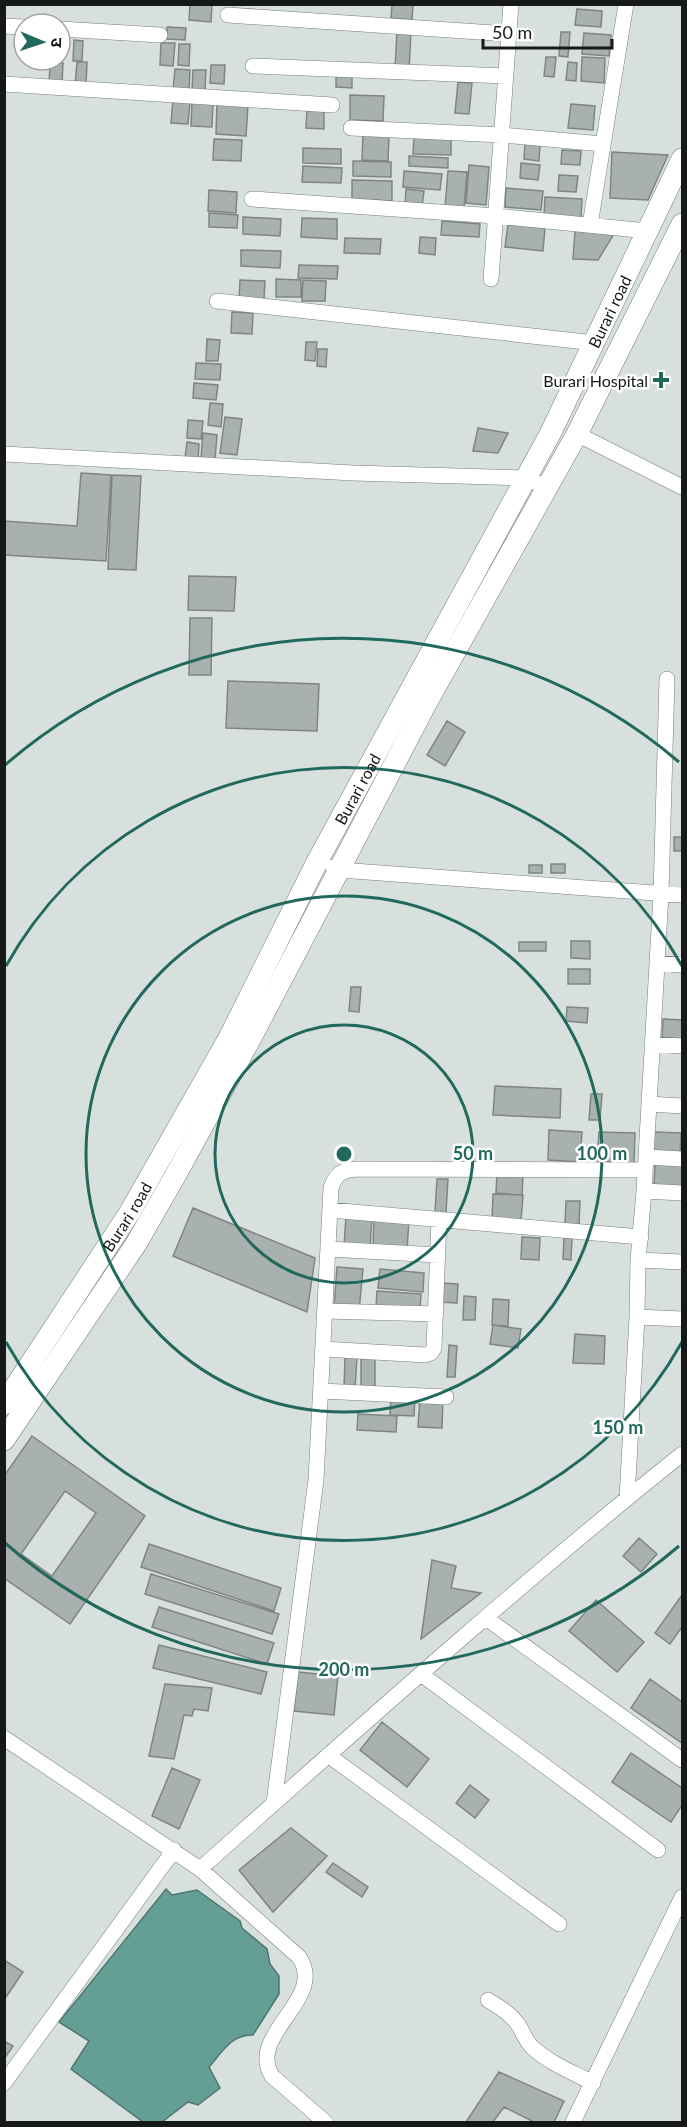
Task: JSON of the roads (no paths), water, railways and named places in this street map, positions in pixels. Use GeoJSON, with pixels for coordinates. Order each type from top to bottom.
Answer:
{"type":"FeatureCollection","features":[{"type":"Feature","properties":{"kind":"main road","name":"Burari road"},"geometry":{"type":"LineString","coordinates":[[4,1404],[130,1212],[229,1038],[318,860],[550,434],[682,159]]}},
{"type":"Feature","properties":{"kind":"main road","name":"Burari road"},"geometry":{"type":"LineString","coordinates":[[4,1440],[136,1244],[253,1034],[428,700],[577,434],[682,224]]}},
{"type":"Feature","properties":{"kind":"street"},"geometry":{"type":"LineString","coordinates":[[491,279],[511,4]]}},
{"type":"Feature","properties":{"kind":"street"},"geometry":{"type":"LineString","coordinates":[[590,225],[626,4]]}},
{"type":"Feature","properties":{"kind":"street"},"geometry":{"type":"LineString","coordinates":[[228,15],[509,34]]}},
{"type":"Feature","properties":{"kind":"street"},"geometry":{"type":"LineString","coordinates":[[72,30],[160,35]]}},
{"type":"Feature","properties":{"kind":"street"},"geometry":{"type":"LineString","coordinates":[[253,66],[506,76]]}},
{"type":"Feature","properties":{"kind":"street"},"geometry":{"type":"LineString","coordinates":[[4,84],[332,105]]}},
{"type":"Feature","properties":{"kind":"street"},"geometry":{"type":"LineString","coordinates":[[351,128],[502,135],[603,144]]}},
{"type":"Feature","properties":{"kind":"street"},"geometry":{"type":"LineString","coordinates":[[252,199],[496,216],[648,231]]}},
{"type":"Feature","properties":{"kind":"street"},"geometry":{"type":"LineString","coordinates":[[217,301],[595,343]]}},
{"type":"Feature","properties":{"kind":"street"},"geometry":{"type":"LineString","coordinates":[[577,434],[682,487]]}},
{"type":"Feature","properties":{"kind":"street"},"geometry":{"type":"LineString","coordinates":[[4,454],[353,473],[525,478],[548,487]]}},
{"type":"Feature","properties":{"kind":"street"},"geometry":{"type":"LineString","coordinates":[[627,1498],[638,1260],[661,894],[667,679]]}},
{"type":"Feature","properties":{"kind":"street"},"geometry":{"type":"LineString","coordinates":[[318,860],[340,870],[682,896]]}},
{"type":"Feature","properties":{"kind":"street"},"geometry":{"type":"LineString","coordinates":[[657,963],[682,965]]}},
{"type":"Feature","properties":{"kind":"street"},"geometry":{"type":"LineString","coordinates":[[652,1044],[682,1046]]}},
{"type":"Feature","properties":{"kind":"street"},"geometry":{"type":"LineString","coordinates":[[649,1104],[682,1107]]}},
{"type":"Feature","properties":{"kind":"street"},"geometry":{"type":"LineString","coordinates":[[274,1803],[316,1480],[331,1188],[338,1173],[346,1169],[645,1164],[682,1159]]}},
{"type":"Feature","properties":{"kind":"street"},"geometry":{"type":"LineString","coordinates":[[644,1191],[682,1193]]}},
{"type":"Feature","properties":{"kind":"street"},"geometry":{"type":"LineString","coordinates":[[330,1210],[641,1236]]}},
{"type":"Feature","properties":{"kind":"street"},"geometry":{"type":"LineString","coordinates":[[323,1349],[425,1355],[431,1353],[434,1348],[439,1219]]}},
{"type":"Feature","properties":{"kind":"street"},"geometry":{"type":"LineString","coordinates":[[328,1249],[438,1255]]}},
{"type":"Feature","properties":{"kind":"street"},"geometry":{"type":"LineString","coordinates":[[638,1260],[682,1262]]}},
{"type":"Feature","properties":{"kind":"street"},"geometry":{"type":"LineString","coordinates":[[325,1311],[436,1314]]}},
{"type":"Feature","properties":{"kind":"street"},"geometry":{"type":"LineString","coordinates":[[637,1317],[682,1319]]}},
{"type":"Feature","properties":{"kind":"street"},"geometry":{"type":"LineString","coordinates":[[321,1391],[446,1397]]}},
{"type":"Feature","properties":{"kind":"street"},"geometry":{"type":"LineString","coordinates":[[200,1869],[486,1618],[682,1454]]}},
{"type":"Feature","properties":{"kind":"street"},"geometry":{"type":"LineString","coordinates":[[486,1618],[682,1760]]}},
{"type":"Feature","properties":{"kind":"street"},"geometry":{"type":"LineString","coordinates":[[421,1674],[658,1851]]}},
{"type":"Feature","properties":{"kind":"street"},"geometry":{"type":"LineString","coordinates":[[4,1738],[200,1869],[299,1957],[306,1966],[306,1979],[302,1990],[270,2043],[266,2055],[266,2068],[272,2076],[325,2122]]}},
{"type":"Feature","properties":{"kind":"street"},"geometry":{"type":"LineString","coordinates":[[328,1755],[559,1924]]}},
{"type":"Feature","properties":{"kind":"street"},"geometry":{"type":"LineString","coordinates":[[4,2084],[174,1850]]}},
{"type":"Feature","properties":{"kind":"street"},"geometry":{"type":"LineString","coordinates":[[573,2122],[682,1897]]}},
{"type":"Feature","properties":{"kind":"street"},"geometry":{"type":"LineString","coordinates":[[488,2000],[507,2012],[532,2047],[555,2063],[593,2083]]}},
{"type":"Feature","properties":{"kind":"place","name":"Burari Hospital"},"geometry":{"type":"Point","coordinates":[661,380]}}]}
